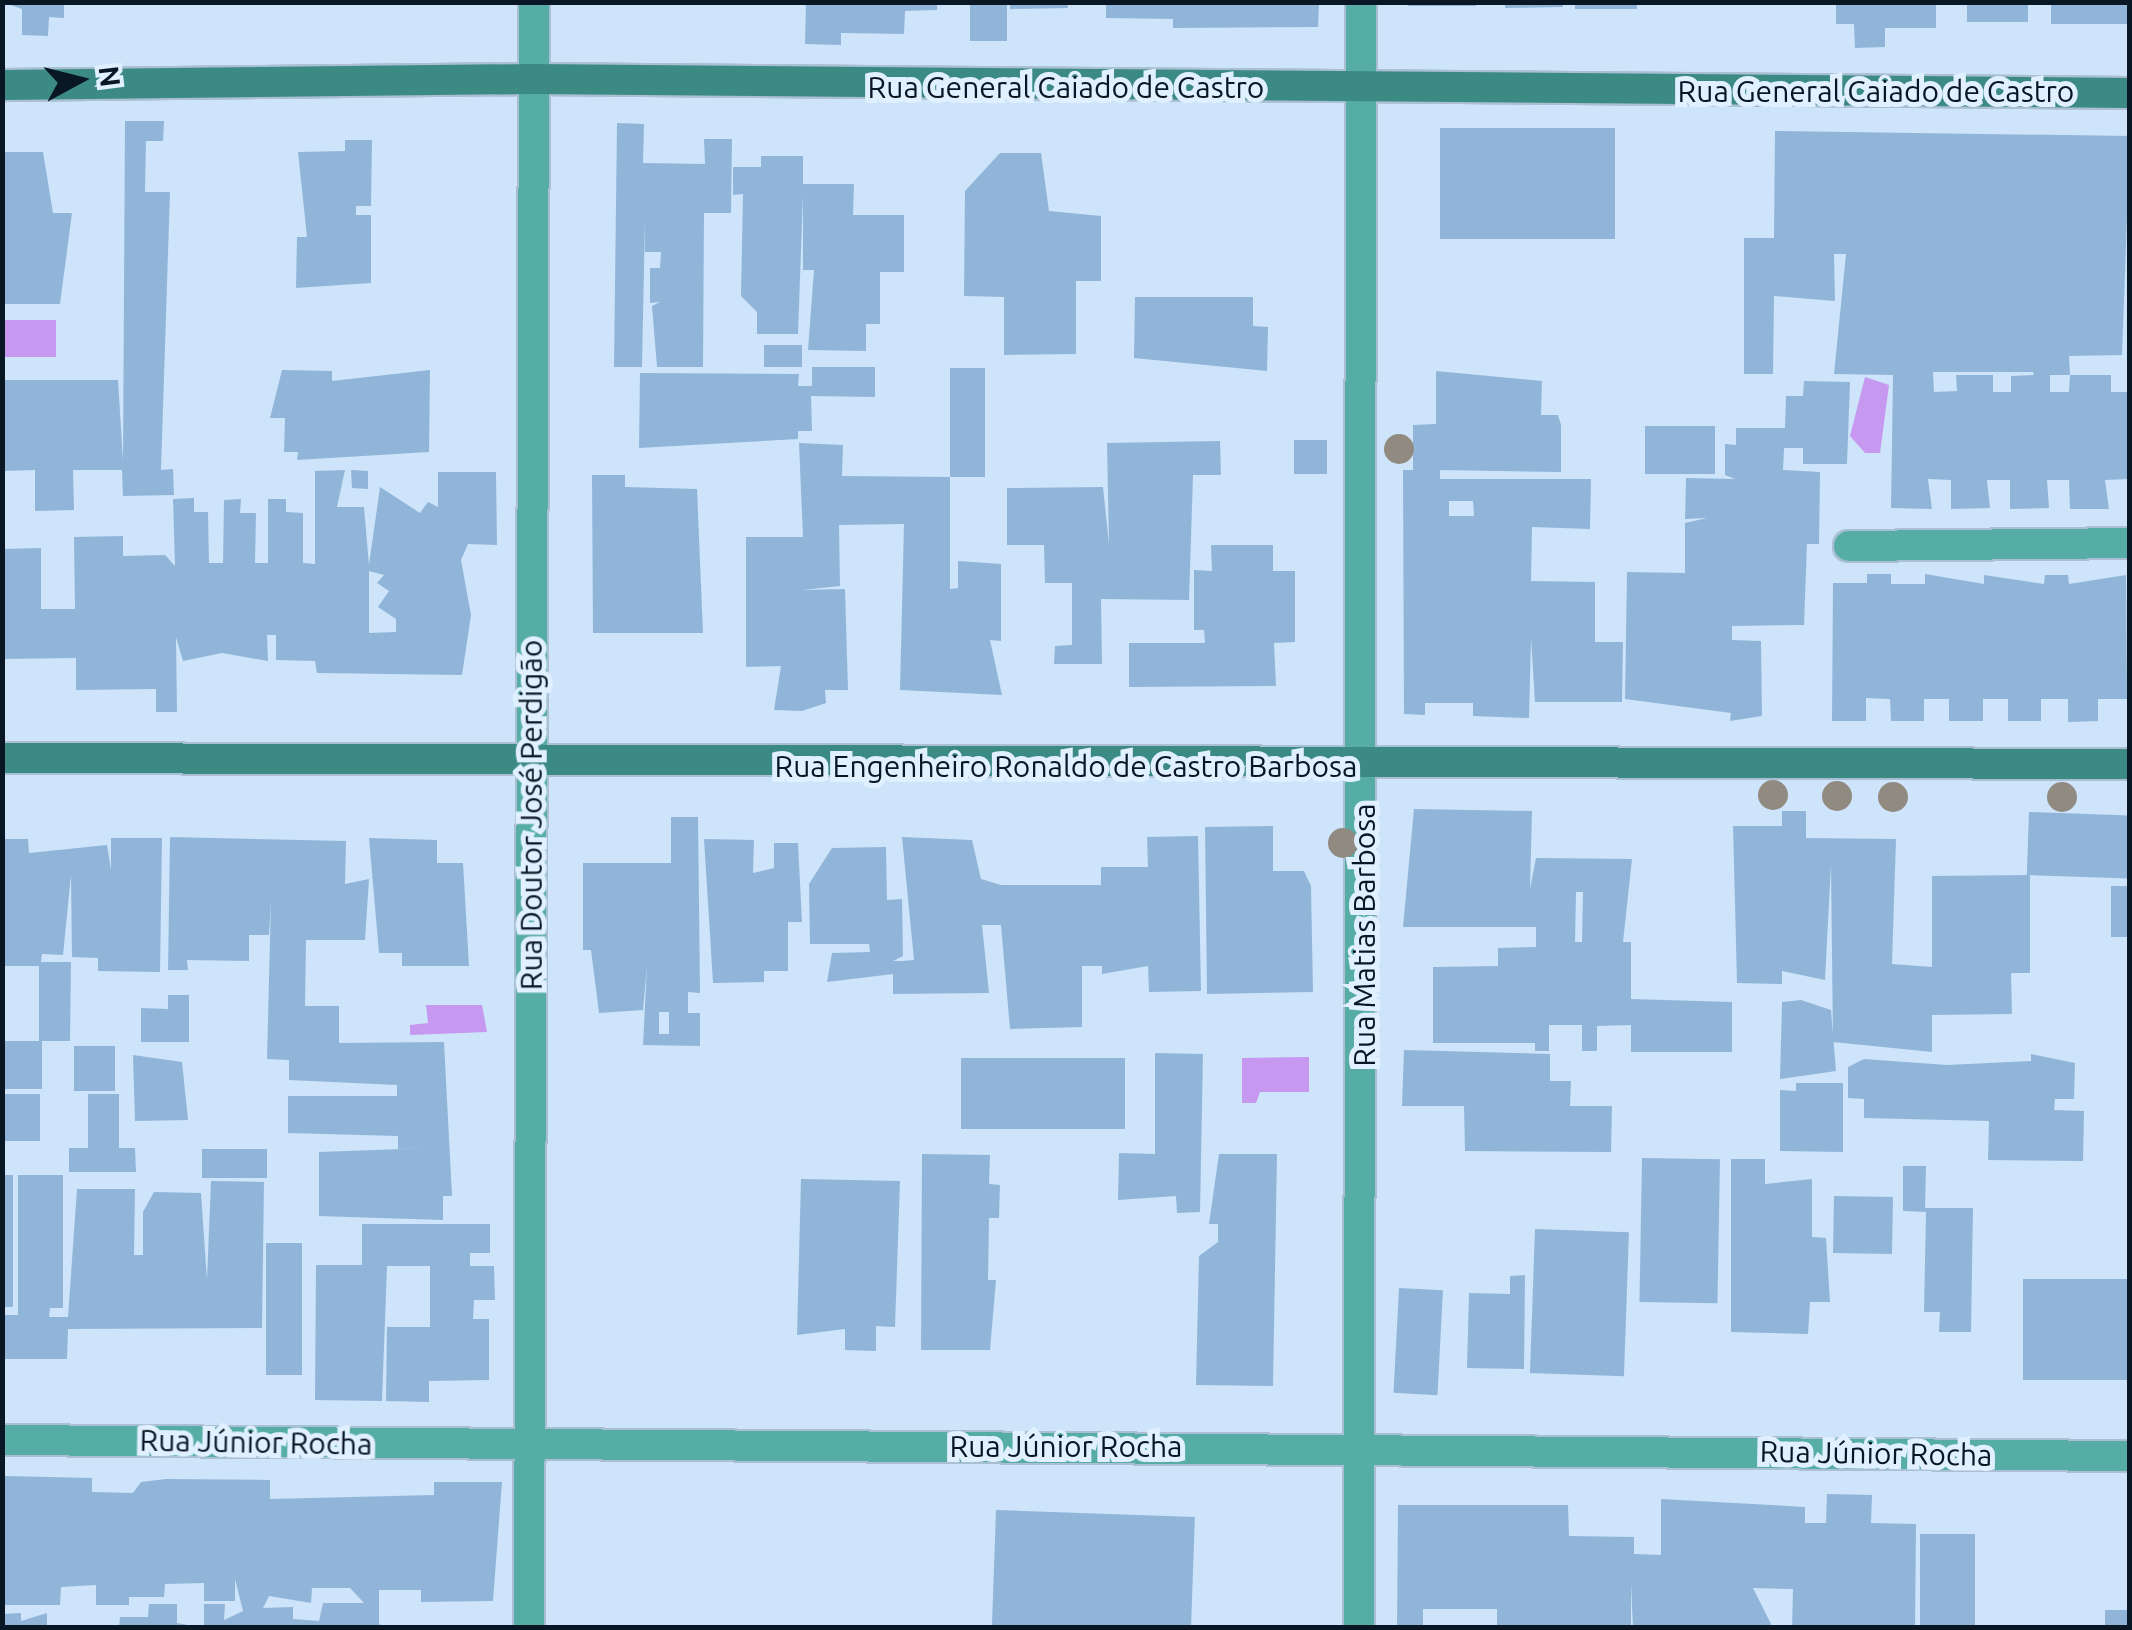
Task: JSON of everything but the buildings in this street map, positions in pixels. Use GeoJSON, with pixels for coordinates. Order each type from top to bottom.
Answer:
{"type":"FeatureCollection","features":[{"type":"Feature","properties":{"kind":"street","name":"Rua Doutor José Perdigão"},"geometry":{"type":"LineString","coordinates":[[529,1628],[534,2]]}},
{"type":"Feature","properties":{"kind":"street","name":"Rua Matias Barbosa"},"geometry":{"type":"LineString","coordinates":[[1359,1628],[1364,1447],[1361,2]]}},
{"type":"Feature","properties":{"kind":"street","name":"Rua General Caiado de Castro"},"geometry":{"type":"LineString","coordinates":[[2,85],[533,79],[2130,93]]}},
{"type":"Feature","properties":{"kind":"street"},"geometry":{"type":"LineString","coordinates":[[1849,546],[2130,542]]}},
{"type":"Feature","properties":{"kind":"street","name":"Rua Engenheiro Ronaldo de Castro Barbosa"},"geometry":{"type":"LineString","coordinates":[[2,758],[1364,768],[2130,764]]}},
{"type":"Feature","properties":{"kind":"street","name":"Rua Júnior Rocha"},"geometry":{"type":"LineString","coordinates":[[2,1440],[1364,1447],[2130,1456]]}},
{"type":"Feature","properties":{"kind":"shaded area"},"geometry":{"type":"Polygon","coordinates":[[[3,320],[56,320],[56,357],[3,357],[3,320]]]}},
{"type":"Feature","properties":{"kind":"shaded area"},"geometry":{"type":"Polygon","coordinates":[[[1865,377],[1889,385],[1880,453],[1865,453],[1850,436],[1865,377]]]}},
{"type":"Feature","properties":{"kind":"shaded area"},"geometry":{"type":"Polygon","coordinates":[[[426,1005],[482,1005],[487,1032],[410,1035],[410,1025],[428,1023],[426,1005]]]}},
{"type":"Feature","properties":{"kind":"shaded area"},"geometry":{"type":"Polygon","coordinates":[[[1309,1057],[1309,1092],[1260,1092],[1256,1103],[1242,1103],[1242,1058],[1309,1057]]]}}]}
